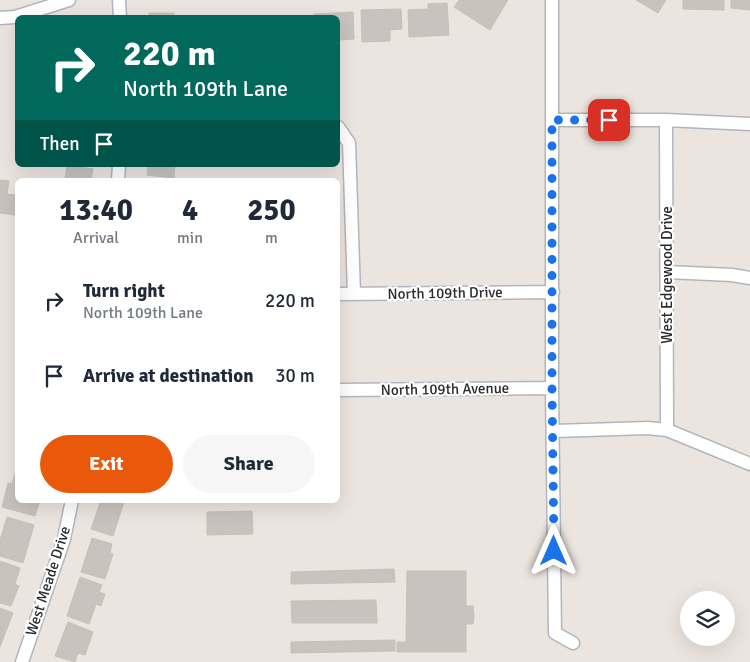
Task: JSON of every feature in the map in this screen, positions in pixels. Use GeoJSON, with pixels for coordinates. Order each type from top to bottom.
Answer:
{"type":"FeatureCollection","features":[{"type":"Feature","properties":{"kind":"street"},"geometry":{"type":"LineString","coordinates":[[21,15],[69,0]]}},
{"type":"Feature","properties":{"kind":"street"},"geometry":{"type":"LineString","coordinates":[[119,0],[120,15]]}},
{"type":"Feature","properties":{"kind":"street"},"geometry":{"type":"LineString","coordinates":[[552,0],[552,388],[556,633],[573,643]]}},
{"type":"Feature","properties":{"kind":"street"},"geometry":{"type":"LineString","coordinates":[[0,18],[15,17]]}},
{"type":"Feature","properties":{"kind":"street"},"geometry":{"type":"LineString","coordinates":[[552,120],[666,120],[750,124]]}},
{"type":"Feature","properties":{"kind":"street","name":"West Edgewood Drive"},"geometry":{"type":"LineString","coordinates":[[666,120],[667,430]]}},
{"type":"Feature","properties":{"kind":"street"},"geometry":{"type":"LineString","coordinates":[[340,130],[349,143],[354,294]]}},
{"type":"Feature","properties":{"kind":"street"},"geometry":{"type":"LineString","coordinates":[[667,272],[732,275],[750,278]]}},
{"type":"Feature","properties":{"kind":"street","name":"North 109th Drive"},"geometry":{"type":"LineString","coordinates":[[340,294],[553,292]]}},
{"type":"Feature","properties":{"kind":"street","name":"North 109th Avenue"},"geometry":{"type":"LineString","coordinates":[[340,390],[552,388]]}},
{"type":"Feature","properties":{"kind":"street"},"geometry":{"type":"LineString","coordinates":[[554,431],[648,428],[667,430],[750,464]]}},
{"type":"Feature","properties":{"kind":"street","name":"West Meade Drive"},"geometry":{"type":"LineString","coordinates":[[22,662],[64,539],[71,503]]}},
{"type":"Feature","properties":{"kind":"building"},"geometry":{"type":"Polygon","coordinates":[[[459,0],[508,0],[490,30],[454,7],[459,0]]]}},
{"type":"Feature","properties":{"kind":"building"},"geometry":{"type":"Polygon","coordinates":[[[636,0],[666,0],[658,13],[636,0]]]}},
{"type":"Feature","properties":{"kind":"building"},"geometry":{"type":"Polygon","coordinates":[[[683,0],[724,0],[724,10],[683,9],[683,0]]]}},
{"type":"Feature","properties":{"kind":"building"},"geometry":{"type":"Polygon","coordinates":[[[731,0],[750,0],[750,10],[731,8],[731,0]]]}},
{"type":"Feature","properties":{"kind":"building"},"geometry":{"type":"Polygon","coordinates":[[[447,3],[449,35],[409,37],[408,10],[428,9],[428,4],[447,3]]]}},
{"type":"Feature","properties":{"kind":"building"},"geometry":{"type":"Polygon","coordinates":[[[401,9],[402,29],[390,30],[390,41],[362,42],[361,10],[401,9]]]}},
{"type":"Feature","properties":{"kind":"building"},"geometry":{"type":"Polygon","coordinates":[[[353,12],[354,39],[340,40],[340,15],[314,14],[353,12]]]}},
{"type":"Feature","properties":{"kind":"building"},"geometry":{"type":"Polygon","coordinates":[[[149,13],[174,13],[174,15],[149,15],[149,13]]]}},
{"type":"Feature","properties":{"kind":"building"},"geometry":{"type":"Polygon","coordinates":[[[67,167],[93,169],[91,178],[65,178],[67,167]]]}},
{"type":"Feature","properties":{"kind":"building"},"geometry":{"type":"Polygon","coordinates":[[[148,167],[175,167],[174,178],[147,175],[148,167]]]}},
{"type":"Feature","properties":{"kind":"building"},"geometry":{"type":"Polygon","coordinates":[[[0,180],[9,181],[7,194],[15,195],[15,215],[0,213],[0,180]]]}},
{"type":"Feature","properties":{"kind":"building"},"geometry":{"type":"Polygon","coordinates":[[[15,474],[15,503],[39,503],[35,516],[2,507],[8,483],[12,484],[15,474]]]}},
{"type":"Feature","properties":{"kind":"building"},"geometry":{"type":"Polygon","coordinates":[[[100,503],[124,503],[113,536],[91,529],[100,503]]]}},
{"type":"Feature","properties":{"kind":"building"},"geometry":{"type":"Polygon","coordinates":[[[252,511],[253,534],[207,535],[207,512],[252,511]]]}},
{"type":"Feature","properties":{"kind":"building"},"geometry":{"type":"Polygon","coordinates":[[[7,517],[34,525],[23,563],[0,556],[0,540],[7,517]]]}},
{"type":"Feature","properties":{"kind":"building"},"geometry":{"type":"Polygon","coordinates":[[[92,538],[112,544],[110,553],[113,554],[105,579],[81,572],[92,538]]]}},
{"type":"Feature","properties":{"kind":"building"},"geometry":{"type":"Polygon","coordinates":[[[0,561],[20,568],[15,584],[19,586],[11,606],[0,603],[0,561]]]}},
{"type":"Feature","properties":{"kind":"building"},"geometry":{"type":"Polygon","coordinates":[[[394,569],[395,582],[291,584],[291,572],[394,569]]]}},
{"type":"Feature","properties":{"kind":"building"},"geometry":{"type":"Polygon","coordinates":[[[407,571],[466,571],[466,606],[473,606],[474,616],[473,624],[466,624],[466,652],[397,652],[397,642],[406,642],[407,571]]]}},
{"type":"Feature","properties":{"kind":"building"},"geometry":{"type":"Polygon","coordinates":[[[80,577],[102,585],[99,592],[105,594],[101,606],[96,604],[89,624],[67,616],[80,577]]]}},
{"type":"Feature","properties":{"kind":"building"},"geometry":{"type":"Polygon","coordinates":[[[376,600],[377,623],[292,623],[291,601],[376,600]]]}},
{"type":"Feature","properties":{"kind":"building"},"geometry":{"type":"Polygon","coordinates":[[[0,608],[13,613],[0,647],[0,608]]]}},
{"type":"Feature","properties":{"kind":"building"},"geometry":{"type":"Polygon","coordinates":[[[68,622],[93,632],[85,655],[78,653],[75,662],[55,656],[68,622]]]}},
{"type":"Feature","properties":{"kind":"building"},"geometry":{"type":"Polygon","coordinates":[[[395,640],[395,651],[291,653],[291,642],[395,640]]]}},
{"type":"Feature","properties":{"kind":"route"},"geometry":{"type":"LineString","coordinates":[[554,551],[552,120],[609,120]]}}]}
